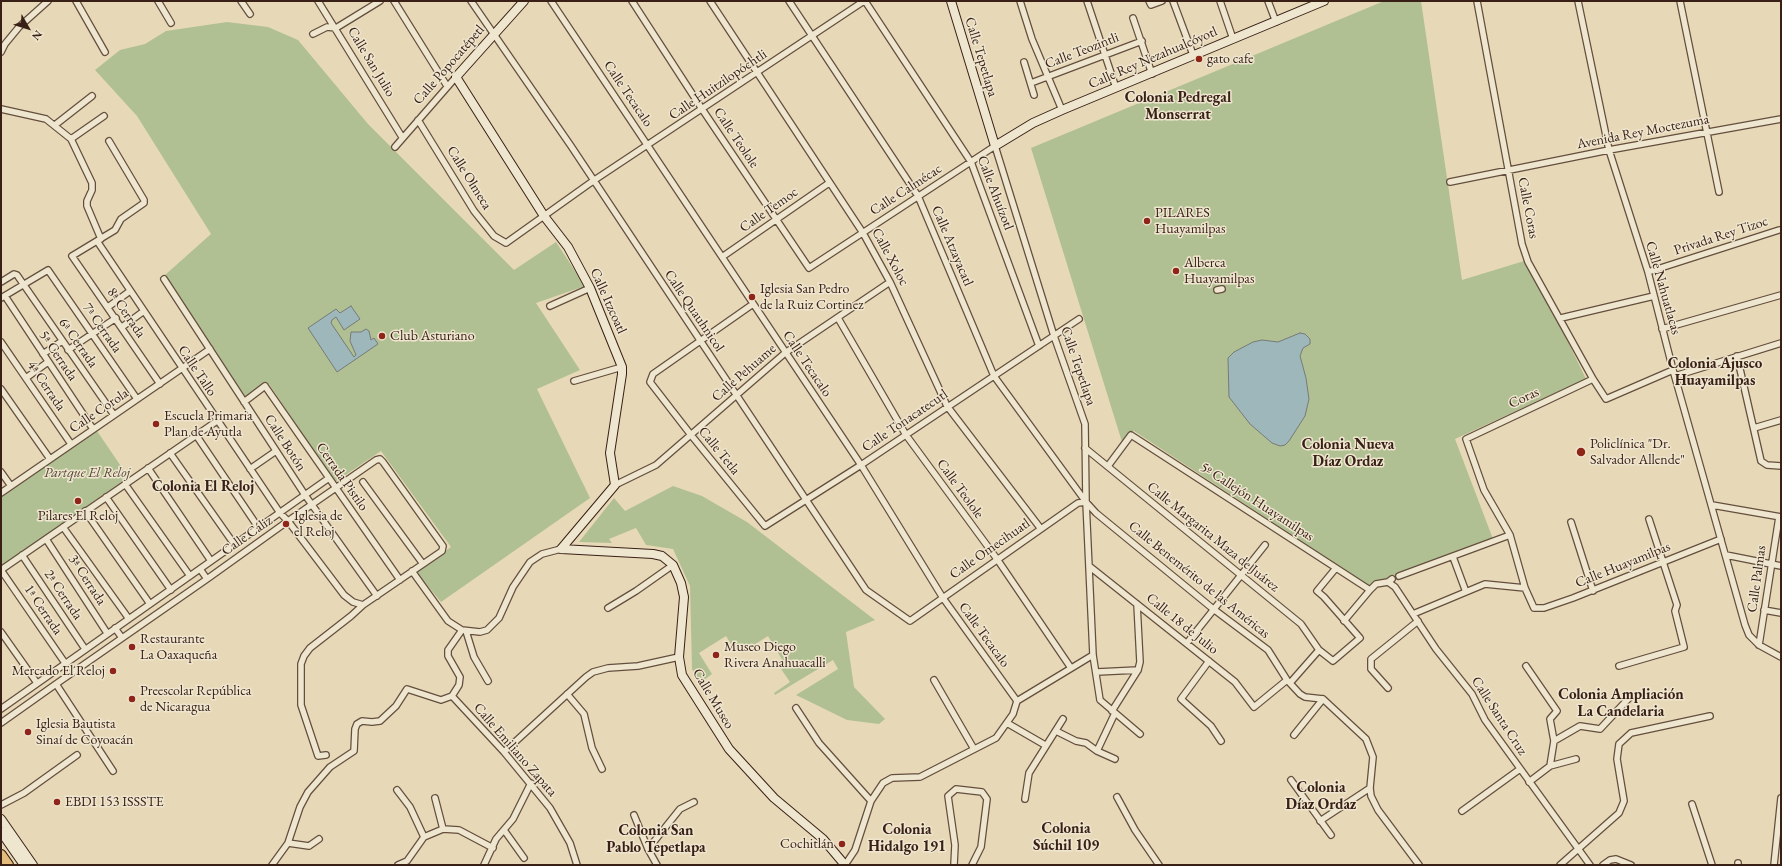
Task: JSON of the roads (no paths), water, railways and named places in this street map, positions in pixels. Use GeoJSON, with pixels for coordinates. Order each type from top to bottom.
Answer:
{"type":"FeatureCollection","features":[{"type":"Feature","properties":{"kind":"highway"},"geometry":{"type":"LineString","coordinates":[[1,855],[8,865]]}},
{"type":"Feature","properties":{"kind":"street"},"geometry":{"type":"LineString","coordinates":[[1,52],[4,44],[19,27],[48,1]]}},
{"type":"Feature","properties":{"kind":"street"},"geometry":{"type":"LineString","coordinates":[[76,1],[105,52]]}},
{"type":"Feature","properties":{"kind":"street"},"geometry":{"type":"LineString","coordinates":[[158,1],[171,22]]}},
{"type":"Feature","properties":{"kind":"street"},"geometry":{"type":"LineString","coordinates":[[241,1],[250,14]]}},
{"type":"Feature","properties":{"kind":"street","name":"Calle San Julio"},"geometry":{"type":"LineString","coordinates":[[318,1],[402,137]]}},
{"type":"Feature","properties":{"kind":"street"},"geometry":{"type":"LineString","coordinates":[[313,34],[327,27],[336,28],[380,1]]}},
{"type":"Feature","properties":{"kind":"street"},"geometry":{"type":"LineString","coordinates":[[394,1],[447,86]]}},
{"type":"Feature","properties":{"kind":"street","name":"Calle Quauhnicol"},"geometry":{"type":"LineString","coordinates":[[471,1],[534,91],[866,590],[910,621]]}},
{"type":"Feature","properties":{"kind":"street","name":"Calle Popocatépetl"},"geometry":{"type":"LineString","coordinates":[[395,147],[447,86],[524,1]]}},
{"type":"Feature","properties":{"kind":"street","name":"Calle Tecacalo"},"geometry":{"type":"LineString","coordinates":[[551,1],[861,465],[943,598],[1017,701]]}},
{"type":"Feature","properties":{"kind":"street","name":"Calle Teolole"},"geometry":{"type":"LineString","coordinates":[[632,1],[702,110],[809,268]]}},
{"type":"Feature","properties":{"kind":"street","name":"Calle Xoloc"},"geometry":{"type":"LineString","coordinates":[[710,1],[863,233],[890,282],[948,406],[1041,529]]}},
{"type":"Feature","properties":{"kind":"street","name":"Calle Atzayacatl"},"geometry":{"type":"LineString","coordinates":[[789,1],[918,196],[994,376],[1086,502]]}},
{"type":"Feature","properties":{"kind":"street","name":"Calle Huitzilopóchtli"},"geometry":{"type":"LineString","coordinates":[[506,243],[593,181],[865,1]]}},
{"type":"Feature","properties":{"kind":"street","name":"Calle Ahuízotl"},"geometry":{"type":"LineString","coordinates":[[865,1],[971,162],[1039,346]]}},
{"type":"Feature","properties":{"kind":"street","name":"Calle Tepetlapa"},"geometry":{"type":"LineString","coordinates":[[951,1],[1054,336],[1085,424],[1086,502],[1093,655],[1097,672],[1100,700],[1140,734]]}},
{"type":"Feature","properties":{"kind":"street"},"geometry":{"type":"LineString","coordinates":[[1020,1],[1062,110]]}},
{"type":"Feature","properties":{"kind":"street"},"geometry":{"type":"LineString","coordinates":[[1087,1],[1116,88]]}},
{"type":"Feature","properties":{"kind":"street"},"geometry":{"type":"LineString","coordinates":[[1149,1],[1151,5],[1162,1]]}},
{"type":"Feature","properties":{"kind":"street"},"geometry":{"type":"LineString","coordinates":[[1173,1],[1193,54]]}},
{"type":"Feature","properties":{"kind":"street"},"geometry":{"type":"LineString","coordinates":[[1220,1],[1233,39]]}},
{"type":"Feature","properties":{"kind":"street"},"geometry":{"type":"LineString","coordinates":[[1268,1],[1276,22]]}},
{"type":"Feature","properties":{"kind":"street","name":"Calle Rey Nezahualcóyotl"},"geometry":{"type":"LineString","coordinates":[[995,146],[1033,123],[1062,110],[1152,74],[1193,54],[1276,22],[1313,3],[1324,1]]}},
{"type":"Feature","properties":{"kind":"street","name":"Calle Coras"},"geometry":{"type":"LineString","coordinates":[[1478,1],[1522,244],[1528,262],[1604,397],[1609,398],[1673,370]]}},
{"type":"Feature","properties":{"kind":"street","name":"Calle Nahuatlacas"},"geometry":{"type":"LineString","coordinates":[[1578,1],[1609,150],[1648,272],[1673,370],[1745,625],[1749,635],[1759,645],[1781,657]]}},
{"type":"Feature","properties":{"kind":"street"},"geometry":{"type":"LineString","coordinates":[[1680,1],[1719,192]]}},
{"type":"Feature","properties":{"kind":"street"},"geometry":{"type":"LineString","coordinates":[[1133,18],[1152,74]]}},
{"type":"Feature","properties":{"kind":"street","name":"Calle Teozintli"},"geometry":{"type":"LineString","coordinates":[[1031,83],[1142,41]]}},
{"type":"Feature","properties":{"kind":"street"},"geometry":{"type":"LineString","coordinates":[[1024,62],[1034,95]]}},
{"type":"Feature","properties":{"kind":"street","name":"Calle Itzcoatl"},"geometry":{"type":"LineString","coordinates":[[456,77],[544,216],[568,247],[590,288],[622,367],[610,453],[615,485]]}},
{"type":"Feature","properties":{"kind":"street"},"geometry":{"type":"LineString","coordinates":[[55,125],[92,96]]}},
{"type":"Feature","properties":{"kind":"street"},"geometry":{"type":"LineString","coordinates":[[1,110],[46,119],[71,139],[104,116]]}},
{"type":"Feature","properties":{"kind":"street","name":"Avenida Rey Moctezuma"},"geometry":{"type":"LineString","coordinates":[[1450,182],[1609,150],[1781,119]]}},
{"type":"Feature","properties":{"kind":"street","name":"Calle Olmeca"},"geometry":{"type":"LineString","coordinates":[[418,120],[474,211],[494,236],[506,243]]}},
{"type":"Feature","properties":{"kind":"street","name":"Calle Tallo"},"geometry":{"type":"LineString","coordinates":[[71,139],[92,183],[92,190],[87,201],[87,206],[99,240],[130,291],[181,369],[280,512],[344,595],[353,602],[363,604]]}},
{"type":"Feature","properties":{"kind":"street"},"geometry":{"type":"LineString","coordinates":[[99,240],[115,230],[121,219],[141,206],[144,200],[110,141]]}},
{"type":"Feature","properties":{"kind":"street","name":"Calle Calmécac"},"geometry":{"type":"LineString","coordinates":[[809,268],[995,146]]}},
{"type":"Feature","properties":{"kind":"street","name":"Calle Temoc"},"geometry":{"type":"LineString","coordinates":[[722,257],[829,183]]}},
{"type":"Feature","properties":{"kind":"street","name":"Privada Rey Tizoc"},"geometry":{"type":"LineString","coordinates":[[1648,272],[1779,230]]}},
{"type":"Feature","properties":{"kind":"street","name":"8ª Cerrada"},"geometry":{"type":"LineString","coordinates":[[99,240],[72,256],[160,384]]}},
{"type":"Feature","properties":{"kind":"street","name":"7ª Cerrada"},"geometry":{"type":"LineString","coordinates":[[23,285],[48,270],[137,399]]}},
{"type":"Feature","properties":{"kind":"street"},"geometry":{"type":"LineString","coordinates":[[1,282],[14,274],[17,275],[23,285],[3,297]]}},
{"type":"Feature","properties":{"kind":"street","name":"Calle Botón"},"geometry":{"type":"LineString","coordinates":[[164,279],[305,495],[313,504],[377,596]]}},
{"type":"Feature","properties":{"kind":"street","name":"Calle Pehuame"},"geometry":{"type":"LineString","coordinates":[[615,485],[656,465],[785,353],[890,282]]}},
{"type":"Feature","properties":{"kind":"street","name":"6ª Cerrada"},"geometry":{"type":"LineString","coordinates":[[23,285],[114,415]]}},
{"type":"Feature","properties":{"kind":"street"},"geometry":{"type":"LineString","coordinates":[[550,306],[590,288]]}},
{"type":"Feature","properties":{"kind":"street"},"geometry":{"type":"LineString","coordinates":[[108,307],[130,291]]}},
{"type":"Feature","properties":{"kind":"street"},"geometry":{"type":"LineString","coordinates":[[1662,329],[1781,294]]}},
{"type":"Feature","properties":{"kind":"street"},"geometry":{"type":"LineString","coordinates":[[1560,318],[1654,296]]}},
{"type":"Feature","properties":{"kind":"street","name":"5ª Cerrada"},"geometry":{"type":"LineString","coordinates":[[3,297],[93,429]]}},
{"type":"Feature","properties":{"kind":"street"},"geometry":{"type":"LineString","coordinates":[[700,341],[753,304]]}},
{"type":"Feature","properties":{"kind":"street"},"geometry":{"type":"LineString","coordinates":[[122,327],[144,311]]}},
{"type":"Feature","properties":{"kind":"street"},"geometry":{"type":"LineString","coordinates":[[68,350],[116,318]]}},
{"type":"Feature","properties":{"kind":"street","name":"Calle Teolole"},"geometry":{"type":"LineString","coordinates":[[838,318],[906,435],[997,559],[1071,668]]}},
{"type":"Feature","properties":{"kind":"street","name":"Calle Tonacatecutl"},"geometry":{"type":"LineString","coordinates":[[769,525],[1079,319]]}},
{"type":"Feature","properties":{"kind":"street"},"geometry":{"type":"LineString","coordinates":[[42,354],[62,341]]}},
{"type":"Feature","properties":{"kind":"street","name":"Calle Tetla"},"geometry":{"type":"LineString","coordinates":[[700,341],[653,374],[650,382],[690,435],[761,523],[765,526],[769,525]]}},
{"type":"Feature","properties":{"kind":"street","name":"4ª Cerrada"},"geometry":{"type":"LineString","coordinates":[[1,342],[71,444]]}},
{"type":"Feature","properties":{"kind":"street"},"geometry":{"type":"LineString","coordinates":[[1675,376],[1781,342]]}},
{"type":"Feature","properties":{"kind":"street","name":"Calle Corola"},"geometry":{"type":"LineString","coordinates":[[1,493],[210,349]]}},
{"type":"Feature","properties":{"kind":"street"},"geometry":{"type":"LineString","coordinates":[[1737,356],[1763,464],[1781,466]]}},
{"type":"Feature","properties":{"kind":"street"},"geometry":{"type":"LineString","coordinates":[[26,378],[48,362]]}},
{"type":"Feature","properties":{"kind":"street"},"geometry":{"type":"LineString","coordinates":[[574,381],[622,367]]}},
{"type":"Feature","properties":{"kind":"street","name":"Coras"},"geometry":{"type":"LineString","coordinates":[[1510,535],[1484,490],[1466,439],[1593,379]]}},
{"type":"Feature","properties":{"kind":"street","name":"Cerrada Pistilo"},"geometry":{"type":"LineString","coordinates":[[244,402],[266,386],[400,580]]}},
{"type":"Feature","properties":{"kind":"street"},"geometry":{"type":"LineString","coordinates":[[1,389],[50,459]]}},
{"type":"Feature","properties":{"kind":"street"},"geometry":{"type":"LineString","coordinates":[[1754,428],[1781,420]]}},
{"type":"Feature","properties":{"kind":"street"},"geometry":{"type":"LineString","coordinates":[[1,570],[217,421]]}},
{"type":"Feature","properties":{"kind":"street"},"geometry":{"type":"LineString","coordinates":[[196,435],[258,527]]}},
{"type":"Feature","properties":{"kind":"street","name":"5º Callejón Huayamilpas"},"geometry":{"type":"LineString","coordinates":[[1108,466],[1131,435],[1370,590]]}},
{"type":"Feature","properties":{"kind":"street","name":"Calle Margarita Maza de Juárez"},"geometry":{"type":"LineString","coordinates":[[1085,448],[1301,624],[1319,650]]}},
{"type":"Feature","properties":{"kind":"street"},"geometry":{"type":"LineString","coordinates":[[250,469],[276,451]]}},
{"type":"Feature","properties":{"kind":"street"},"geometry":{"type":"LineString","coordinates":[[170,453],[234,544]]}},
{"type":"Feature","properties":{"kind":"street","name":"Calle Cáliz"},"geometry":{"type":"LineString","coordinates":[[1,723],[376,460],[380,459],[443,546],[442,551],[423,564]]}},
{"type":"Feature","properties":{"kind":"street"},"geometry":{"type":"LineString","coordinates":[[148,468],[211,561]]}},
{"type":"Feature","properties":{"kind":"street"},"geometry":{"type":"LineString","coordinates":[[1,472],[10,486]]}},
{"type":"Feature","properties":{"kind":"street","name":"Calle Cáliz"},"geometry":{"type":"LineString","coordinates":[[1,708],[329,478]]}},
{"type":"Feature","properties":{"kind":"street"},"geometry":{"type":"LineString","coordinates":[[326,755],[318,756],[301,705],[301,664],[304,656],[310,648],[351,616],[363,604],[423,564],[363,482]]}},
{"type":"Feature","properties":{"kind":"street"},"geometry":{"type":"LineString","coordinates":[[125,484],[190,576]]}},
{"type":"Feature","properties":{"kind":"street"},"geometry":{"type":"LineString","coordinates":[[561,548],[615,485]]}},
{"type":"Feature","properties":{"kind":"street"},"geometry":{"type":"LineString","coordinates":[[106,497],[171,590]]}},
{"type":"Feature","properties":{"kind":"street","name":"Calle Omecihuatl"},"geometry":{"type":"LineString","coordinates":[[910,621],[1041,529],[1078,504],[1086,502]]}},
{"type":"Feature","properties":{"kind":"street","name":"Calle Benemérito de las Américas"},"geometry":{"type":"LineString","coordinates":[[1086,502],[1096,513],[1212,608],[1268,650],[1288,681],[1305,697],[1323,699]]}},
{"type":"Feature","properties":{"kind":"street"},"geometry":{"type":"LineString","coordinates":[[1712,505],[1780,517]]}},
{"type":"Feature","properties":{"kind":"street"},"geometry":{"type":"LineString","coordinates":[[85,511],[150,604]]}},
{"type":"Feature","properties":{"kind":"street","name":"Calle Palmas"},"geometry":{"type":"LineString","coordinates":[[1759,645],[1770,563],[1780,517]]}},
{"type":"Feature","properties":{"kind":"street"},"geometry":{"type":"LineString","coordinates":[[1619,666],[1684,647],[1675,611],[1677,605],[1662,563],[1649,519]]}},
{"type":"Feature","properties":{"kind":"street"},"geometry":{"type":"LineString","coordinates":[[1571,522],[1593,591]]}},
{"type":"Feature","properties":{"kind":"street"},"geometry":{"type":"LineString","coordinates":[[63,526],[129,619]]}},
{"type":"Feature","properties":{"kind":"street"},"geometry":{"type":"LineString","coordinates":[[1399,576],[1510,535],[1525,588],[1485,584],[1413,614]]}},
{"type":"Feature","properties":{"kind":"street","name":"Calle Huayamilpas"},"geometry":{"type":"LineString","coordinates":[[1525,588],[1534,608],[1544,608],[1593,591],[1720,538]]}},
{"type":"Feature","properties":{"kind":"street","name":"3ª Cerrada"},"geometry":{"type":"LineString","coordinates":[[46,539],[107,633]]}},
{"type":"Feature","properties":{"kind":"street"},"geometry":{"type":"LineString","coordinates":[[1186,643],[1212,608],[1265,545]]}},
{"type":"Feature","properties":{"kind":"street"},"geometry":{"type":"LineString","coordinates":[[412,572],[448,621],[464,631],[487,630],[494,625],[521,574],[530,562],[542,554],[561,548],[653,554],[667,559],[673,565],[636,592],[608,608]]}},
{"type":"Feature","properties":{"kind":"street"},"geometry":{"type":"LineString","coordinates":[[1726,555],[1781,566]]}},
{"type":"Feature","properties":{"kind":"street","name":"2ª Cerrada"},"geometry":{"type":"LineString","coordinates":[[22,556],[85,649]]}},
{"type":"Feature","properties":{"kind":"street"},"geometry":{"type":"LineString","coordinates":[[1453,557],[1466,592]]}},
{"type":"Feature","properties":{"kind":"street","name":"Calle Museo"},"geometry":{"type":"LineString","coordinates":[[673,565],[682,583],[684,597],[679,657],[682,675],[729,749],[774,798],[823,838],[844,865]]}},
{"type":"Feature","properties":{"kind":"street","name":"Calle 18 de Julio"},"geometry":{"type":"LineString","coordinates":[[1089,566],[1235,682],[1254,707],[1288,681]]}},
{"type":"Feature","properties":{"kind":"street"},"geometry":{"type":"LineString","coordinates":[[1288,681],[1319,650],[1333,661],[1360,638],[1317,591],[1336,568]]}},
{"type":"Feature","properties":{"kind":"street"},"geometry":{"type":"LineString","coordinates":[[200,569],[206,578]]}},
{"type":"Feature","properties":{"kind":"street","name":"1ª Cerrada"},"geometry":{"type":"LineString","coordinates":[[1,570],[67,662],[76,670]]}},
{"type":"Feature","properties":{"kind":"street","name":"Calle Santa Cruz"},"geometry":{"type":"LineString","coordinates":[[1370,590],[1376,584],[1390,580],[1436,648],[1472,694],[1485,720],[1590,865]]}},
{"type":"Feature","properties":{"kind":"street"},"geometry":{"type":"LineString","coordinates":[[1344,620],[1370,590]]}},
{"type":"Feature","properties":{"kind":"street"},"geometry":{"type":"LineString","coordinates":[[1097,751],[1114,712],[1138,670],[1140,662],[1137,604]]}},
{"type":"Feature","properties":{"kind":"street"},"geometry":{"type":"LineString","coordinates":[[1764,610],[1781,612]]}},
{"type":"Feature","properties":{"kind":"street"},"geometry":{"type":"LineString","coordinates":[[1388,688],[1371,669],[1372,659],[1418,621]]}},
{"type":"Feature","properties":{"kind":"street"},"geometry":{"type":"LineString","coordinates":[[115,628],[122,638]]}},
{"type":"Feature","properties":{"kind":"street"},"geometry":{"type":"LineString","coordinates":[[464,631],[474,657],[488,681]]}},
{"type":"Feature","properties":{"kind":"street"},"geometry":{"type":"LineString","coordinates":[[272,865],[288,843],[300,807],[308,792],[330,767],[354,751],[355,729],[357,724],[362,721],[372,722],[380,720],[396,706],[407,689],[441,700],[452,696],[459,685],[460,677],[448,656],[448,650],[464,631]]}},
{"type":"Feature","properties":{"kind":"street"},"geometry":{"type":"LineString","coordinates":[[1,632],[36,683]]}},
{"type":"Feature","properties":{"kind":"street"},"geometry":{"type":"LineString","coordinates":[[844,865],[859,843],[871,801],[876,791],[890,779],[920,777],[996,738],[1015,711],[1017,701],[1093,655]]}},
{"type":"Feature","properties":{"kind":"street"},"geometry":{"type":"LineString","coordinates":[[504,752],[593,672],[608,668],[638,666],[679,657]]}},
{"type":"Feature","properties":{"kind":"street"},"geometry":{"type":"LineString","coordinates":[[1209,661],[1181,699],[1211,726],[1221,741]]}},
{"type":"Feature","properties":{"kind":"street"},"geometry":{"type":"LineString","coordinates":[[1526,666],[1557,711],[1550,719],[1554,741],[1550,766]]}},
{"type":"Feature","properties":{"kind":"street"},"geometry":{"type":"LineString","coordinates":[[1097,672],[1138,670]]}},
{"type":"Feature","properties":{"kind":"street"},"geometry":{"type":"LineString","coordinates":[[934,680],[974,749]]}},
{"type":"Feature","properties":{"kind":"street"},"geometry":{"type":"LineString","coordinates":[[56,684],[113,771]]}},
{"type":"Feature","properties":{"kind":"street"},"geometry":{"type":"LineString","coordinates":[[567,694],[584,714],[592,748],[602,769]]}},
{"type":"Feature","properties":{"kind":"street","name":"Calle Emiliano Zapata"},"geometry":{"type":"LineString","coordinates":[[452,696],[504,752],[550,808],[570,843],[577,865]]}},
{"type":"Feature","properties":{"kind":"street"},"geometry":{"type":"LineString","coordinates":[[1554,741],[1580,726],[1600,729],[1630,697]]}},
{"type":"Feature","properties":{"kind":"street"},"geometry":{"type":"LineString","coordinates":[[1294,735],[1323,699],[1366,739],[1370,745],[1372,757],[1370,788],[1371,796],[1378,810],[1419,865]]}},
{"type":"Feature","properties":{"kind":"street"},"geometry":{"type":"LineString","coordinates":[[796,708],[818,743],[871,801]]}},
{"type":"Feature","properties":{"kind":"street"},"geometry":{"type":"LineString","coordinates":[[1560,865],[1619,813],[1624,801],[1617,759],[1619,744],[1631,733],[1710,716]]}},
{"type":"Feature","properties":{"kind":"street"},"geometry":{"type":"LineString","coordinates":[[1025,799],[1030,773],[1045,745],[1063,719]]}},
{"type":"Feature","properties":{"kind":"street"},"geometry":{"type":"LineString","coordinates":[[1007,723],[1045,745]]}},
{"type":"Feature","properties":{"kind":"street"},"geometry":{"type":"LineString","coordinates":[[1056,731],[1076,741],[1086,743],[1097,751],[1114,759]]}},
{"type":"Feature","properties":{"kind":"street"},"geometry":{"type":"LineString","coordinates":[[1,805],[24,793],[77,756]]}},
{"type":"Feature","properties":{"kind":"street"},"geometry":{"type":"LineString","coordinates":[[1529,782],[1550,766],[1576,759]]}},
{"type":"Feature","properties":{"kind":"street"},"geometry":{"type":"LineString","coordinates":[[1462,811],[1520,769]]}},
{"type":"Feature","properties":{"kind":"street"},"geometry":{"type":"LineString","coordinates":[[1291,780],[1331,835]]}},
{"type":"Feature","properties":{"kind":"street"},"geometry":{"type":"LineString","coordinates":[[484,865],[496,839],[512,820],[530,783]]}},
{"type":"Feature","properties":{"kind":"street"},"geometry":{"type":"LineString","coordinates":[[1320,821],[1370,788]]}},
{"type":"Feature","properties":{"kind":"street"},"geometry":{"type":"LineString","coordinates":[[954,865],[955,845],[948,796],[956,789],[982,792],[987,799],[981,847],[972,865]]}},
{"type":"Feature","properties":{"kind":"street"},"geometry":{"type":"LineString","coordinates":[[397,790],[410,807],[424,837]]}},
{"type":"Feature","properties":{"kind":"street"},"geometry":{"type":"LineString","coordinates":[[1117,797],[1135,830],[1159,865]]}},
{"type":"Feature","properties":{"kind":"street"},"geometry":{"type":"LineString","coordinates":[[435,798],[443,829]]}},
{"type":"Feature","properties":{"kind":"street"},"geometry":{"type":"LineString","coordinates":[[1774,865],[1781,798]]}},
{"type":"Feature","properties":{"kind":"street"},"geometry":{"type":"LineString","coordinates":[[648,849],[680,809],[694,802]]}},
{"type":"Feature","properties":{"kind":"street"},"geometry":{"type":"LineString","coordinates":[[1692,804],[1712,865]]}},
{"type":"Feature","properties":{"kind":"street"},"geometry":{"type":"LineString","coordinates":[[634,815],[648,849],[657,865]]}},
{"type":"Feature","properties":{"kind":"street"},"geometry":{"type":"LineString","coordinates":[[1,819],[33,865]]}},
{"type":"Feature","properties":{"kind":"street"},"geometry":{"type":"LineString","coordinates":[[398,865],[407,860],[424,837],[443,829],[459,830],[493,848]]}},
{"type":"Feature","properties":{"kind":"street"},"geometry":{"type":"LineString","coordinates":[[504,830],[524,858]]}},
{"type":"Feature","properties":{"kind":"street"},"geometry":{"type":"LineString","coordinates":[[1,832],[24,865]]}},
{"type":"Feature","properties":{"kind":"street"},"geometry":{"type":"LineString","coordinates":[[288,843],[309,846],[318,839]]}},
{"type":"Feature","properties":{"kind":"street"},"geometry":{"type":"LineString","coordinates":[[1603,865],[1610,860],[1616,859],[1631,865]]}},
{"type":"Feature","properties":{"kind":"water"},"geometry":{"type":"Polygon","coordinates":[[[351,306],[360,319],[344,330],[336,317],[331,323],[354,357],[356,355],[350,341],[351,332],[361,332],[366,329],[369,331],[371,340],[374,338],[378,344],[337,372],[308,328],[336,309],[340,313],[351,306]]]}},
{"type":"Feature","properties":{"kind":"water"},"geometry":{"type":"Polygon","coordinates":[[[1300,333],[1305,334],[1310,339],[1310,344],[1303,348],[1300,356],[1306,378],[1309,399],[1305,416],[1289,441],[1285,445],[1280,446],[1272,443],[1250,424],[1229,397],[1228,358],[1234,352],[1253,342],[1262,340],[1278,342],[1300,333]]]}},
{"type":"Feature","properties":{"kind":"place","name":"gato cafe"},"geometry":{"type":"Point","coordinates":[1199,59]}},
{"type":"Feature","properties":{"kind":"place","name":"PILARES Huayamilpas"},"geometry":{"type":"Point","coordinates":[1147,221]}},
{"type":"Feature","properties":{"kind":"place","name":"Alberca Huayamilpas"},"geometry":{"type":"Point","coordinates":[1176,271]}},
{"type":"Feature","properties":{"kind":"place","name":"Iglesia San Pedro de la Ruiz Cortinez"},"geometry":{"type":"Point","coordinates":[752,297]}},
{"type":"Feature","properties":{"kind":"place","name":"Club Asturiano"},"geometry":{"type":"Point","coordinates":[382,336]}},
{"type":"Feature","properties":{"kind":"place","name":"Escuela Primaria Plan de Ayutla"},"geometry":{"type":"Point","coordinates":[156,424]}},
{"type":"Feature","properties":{"kind":"place","name":"Policlínica \"Dr. Salvador Allende\""},"geometry":{"type":"Point","coordinates":[1581,452]}},
{"type":"Feature","properties":{"kind":"place","name":"Pilares El Reloj"},"geometry":{"type":"Point","coordinates":[78,501]}},
{"type":"Feature","properties":{"kind":"place","name":"Iglesia de el Reloj"},"geometry":{"type":"Point","coordinates":[286,524]}},
{"type":"Feature","properties":{"kind":"place","name":"Restaurante La Oaxaqueña"},"geometry":{"type":"Point","coordinates":[132,647]}},
{"type":"Feature","properties":{"kind":"place","name":"Museo Diego Rivera Anahuacalli"},"geometry":{"type":"Point","coordinates":[716,655]}},
{"type":"Feature","properties":{"kind":"place","name":"Mercado El Reloj"},"geometry":{"type":"Point","coordinates":[113,671]}},
{"type":"Feature","properties":{"kind":"place","name":"Preescolar República de Nicaragua"},"geometry":{"type":"Point","coordinates":[132,699]}},
{"type":"Feature","properties":{"kind":"place","name":"Iglesia Bautista Sinaí de Coyoacán"},"geometry":{"type":"Point","coordinates":[28,732]}},
{"type":"Feature","properties":{"kind":"place","name":"EBDI 153 ISSSTE"},"geometry":{"type":"Point","coordinates":[57,802]}},
{"type":"Feature","properties":{"kind":"place","name":"Cochitlán"},"geometry":{"type":"Point","coordinates":[842,844]}},
{"type":"Feature","properties":{"kind":"district","name":"Colonia Pedregal Monserrat"},"geometry":{"type":"Point","coordinates":[1178,106]}},
{"type":"Feature","properties":{"kind":"district","name":"Colonia Ajusco Huayamilpas"},"geometry":{"type":"Point","coordinates":[1715,372]}},
{"type":"Feature","properties":{"kind":"district","name":"Colonia Nueva Díaz Ordaz"},"geometry":{"type":"Point","coordinates":[1348,454]}},
{"type":"Feature","properties":{"kind":"district","name":"Colonia El Reloj"},"geometry":{"type":"Point","coordinates":[203,487]}},
{"type":"Feature","properties":{"kind":"district","name":"Colonia Ampliación La Candelaria"},"geometry":{"type":"Point","coordinates":[1621,704]}},
{"type":"Feature","properties":{"kind":"district","name":"Colonia Díaz Ordaz"},"geometry":{"type":"Point","coordinates":[1321,796]}},
{"type":"Feature","properties":{"kind":"district","name":"Colonia Hidalgo 191"},"geometry":{"type":"Point","coordinates":[907,838]}},
{"type":"Feature","properties":{"kind":"district","name":"Colonia Súchil 109"},"geometry":{"type":"Point","coordinates":[1066,838]}},
{"type":"Feature","properties":{"kind":"district","name":"Colonia San Pablo Tepetlapa"},"geometry":{"type":"Point","coordinates":[656,840]}},
{"type":"Feature","properties":{"kind":"park label","name":"Partque El Reloj"},"geometry":{"type":"Point","coordinates":[87,473]}}]}
